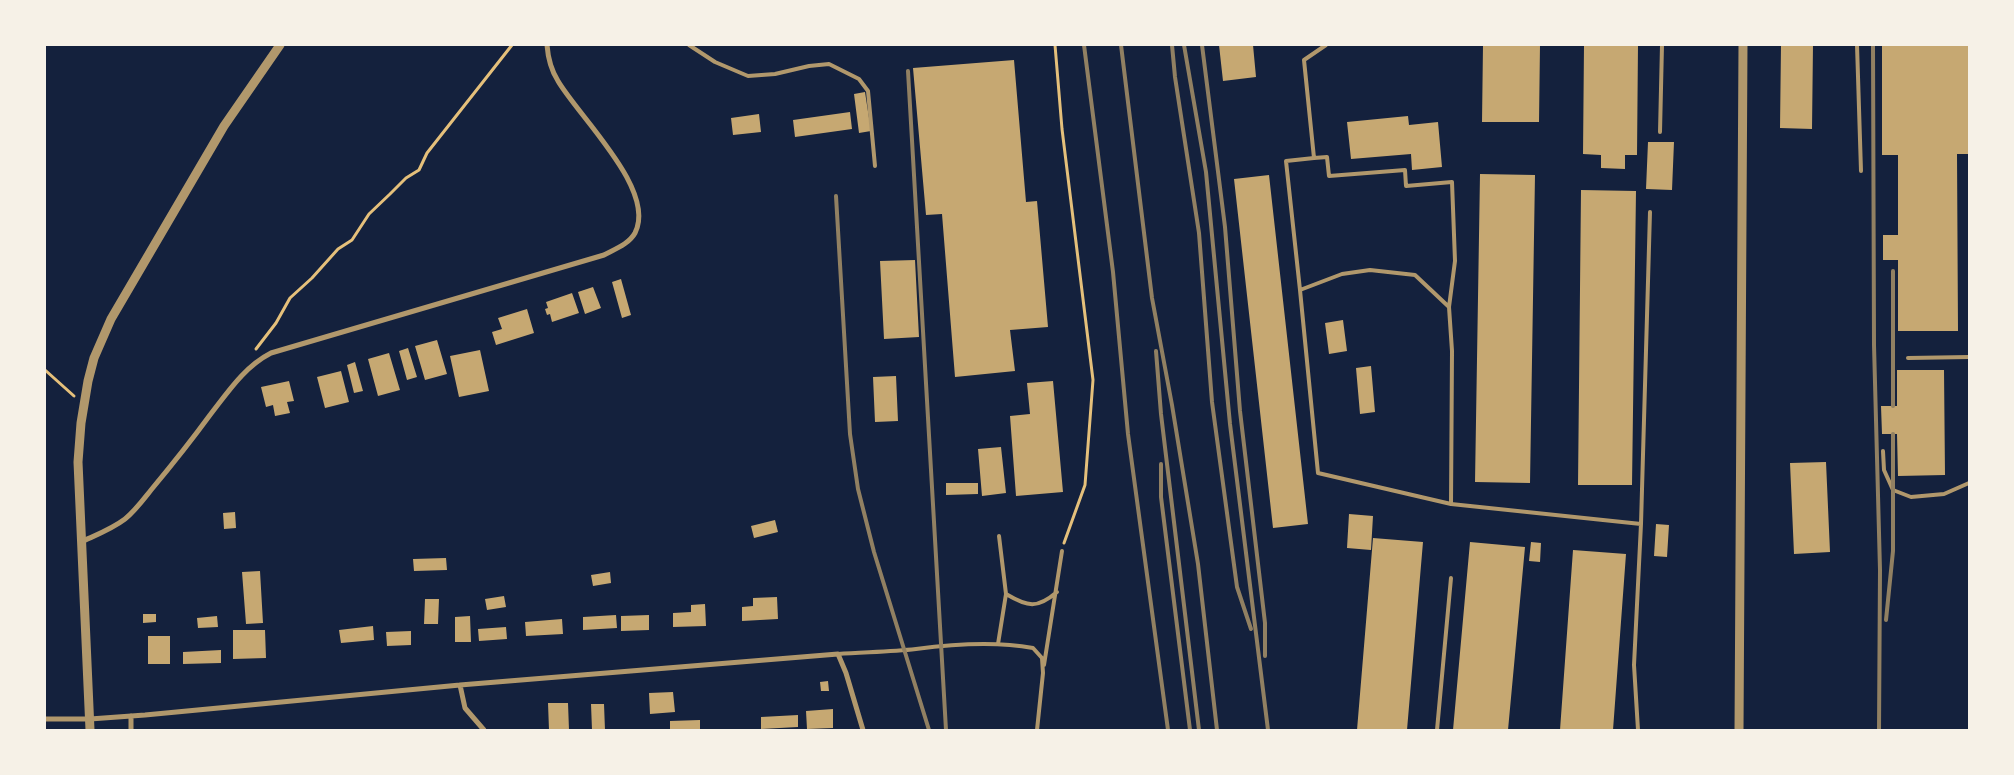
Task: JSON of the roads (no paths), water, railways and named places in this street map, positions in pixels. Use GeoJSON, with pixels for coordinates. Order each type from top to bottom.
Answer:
{"type":"FeatureCollection","features":[{"type":"Feature","properties":{"kind":"street"},"geometry":{"type":"LineString","coordinates":[[90,730],[78,462],[83,405],[94,358],[111,320],[224,126],[280,45]]}},
{"type":"Feature","properties":{"kind":"street"},"geometry":{"type":"LineString","coordinates":[[82,542],[126,518],[134,510],[167,471],[235,383],[250,366],[264,356],[604,255],[625,244],[634,234],[639,220],[634,189],[558,82],[550,66],[547,45]]}},
{"type":"Feature","properties":{"kind":"street"},"geometry":{"type":"LineString","coordinates":[[1739,730],[1743,45]]}},
{"type":"Feature","properties":{"kind":"street"},"geometry":{"type":"LineString","coordinates":[[45,718],[90,719],[131,716],[460,685],[838,654],[846,672],[863,730]]}},
{"type":"Feature","properties":{"kind":"street"},"geometry":{"type":"LineString","coordinates":[[460,685],[465,708],[484,730]]}},
{"type":"Feature","properties":{"kind":"street"},"geometry":{"type":"LineString","coordinates":[[131,716],[131,730]]}},
{"type":"Feature","properties":{"kind":"lane"},"geometry":{"type":"LineString","coordinates":[[689,45],[715,62],[748,76],[774,74],[808,66],[828,64],[859,79],[868,91],[875,166]]}},
{"type":"Feature","properties":{"kind":"lane"},"geometry":{"type":"LineString","coordinates":[[1314,158],[1304,60],[1326,45]]}},
{"type":"Feature","properties":{"kind":"lane"},"geometry":{"type":"LineString","coordinates":[[1660,132],[1662,45]]}},
{"type":"Feature","properties":{"kind":"lane"},"geometry":{"type":"LineString","coordinates":[[1857,45],[1861,171]]}},
{"type":"Feature","properties":{"kind":"lane"},"geometry":{"type":"LineString","coordinates":[[1451,504],[1452,351],[1449,307],[1455,261],[1452,182],[1406,186],[1405,170],[1329,176],[1327,157],[1286,161],[1318,473],[1451,504],[1642,524]]}},
{"type":"Feature","properties":{"kind":"lane"},"geometry":{"type":"LineString","coordinates":[[1638,730],[1634,665],[1642,524],[1650,212]]}},
{"type":"Feature","properties":{"kind":"lane"},"geometry":{"type":"LineString","coordinates":[[1300,290],[1342,274],[1370,270],[1415,275],[1449,307]]}},
{"type":"Feature","properties":{"kind":"lane"},"geometry":{"type":"LineString","coordinates":[[1908,358],[1969,358]]}},
{"type":"Feature","properties":{"kind":"lane"},"geometry":{"type":"LineString","coordinates":[[1883,451],[1884,470],[1893,490],[1911,497],[1944,494],[1969,483]]}},
{"type":"Feature","properties":{"kind":"lane"},"geometry":{"type":"LineString","coordinates":[[998,644],[1006,594],[999,536]]}},
{"type":"Feature","properties":{"kind":"lane"},"geometry":{"type":"LineString","coordinates":[[1037,730],[1043,673],[1062,551]]}},
{"type":"Feature","properties":{"kind":"lane"},"geometry":{"type":"LineString","coordinates":[[1437,730],[1451,578]]}},
{"type":"Feature","properties":{"kind":"lane"},"geometry":{"type":"LineString","coordinates":[[1006,594],[1018,601],[1033,605],[1046,602],[1057,592]]}},
{"type":"Feature","properties":{"kind":"lane"},"geometry":{"type":"LineString","coordinates":[[838,654],[916,649],[942,645],[998,644],[1032,648],[1042,658],[1043,673]]}},
{"type":"Feature","properties":{"kind":"railway"},"geometry":{"type":"LineString","coordinates":[[1084,45],[1113,272],[1128,434],[1168,730]]}},
{"type":"Feature","properties":{"kind":"railway"},"geometry":{"type":"LineString","coordinates":[[1121,45],[1152,298],[1198,564],[1217,730]]}},
{"type":"Feature","properties":{"kind":"railway"},"geometry":{"type":"LineString","coordinates":[[1172,45],[1175,77],[1199,233],[1212,402],[1237,587],[1251,629]]}},
{"type":"Feature","properties":{"kind":"railway"},"geometry":{"type":"LineString","coordinates":[[1184,45],[1206,172],[1230,424],[1268,730]]}},
{"type":"Feature","properties":{"kind":"railway"},"geometry":{"type":"LineString","coordinates":[[1202,45],[1225,227],[1240,411],[1265,623],[1265,656]]}},
{"type":"Feature","properties":{"kind":"railway"},"geometry":{"type":"LineString","coordinates":[[1873,45],[1874,345],[1880,570],[1879,730]]}},
{"type":"Feature","properties":{"kind":"railway"},"geometry":{"type":"LineString","coordinates":[[908,71],[946,730]]}},
{"type":"Feature","properties":{"kind":"railway"},"geometry":{"type":"LineString","coordinates":[[836,196],[850,434],[858,489],[874,552],[929,730]]}},
{"type":"Feature","properties":{"kind":"railway"},"geometry":{"type":"LineString","coordinates":[[1893,271],[1893,406]]}},
{"type":"Feature","properties":{"kind":"railway"},"geometry":{"type":"LineString","coordinates":[[1156,351],[1161,414],[1199,730]]}},
{"type":"Feature","properties":{"kind":"railway"},"geometry":{"type":"LineString","coordinates":[[1886,620],[1893,551],[1893,434]]}},
{"type":"Feature","properties":{"kind":"railway"},"geometry":{"type":"LineString","coordinates":[[1161,464],[1161,497],[1190,730]]}}]}
